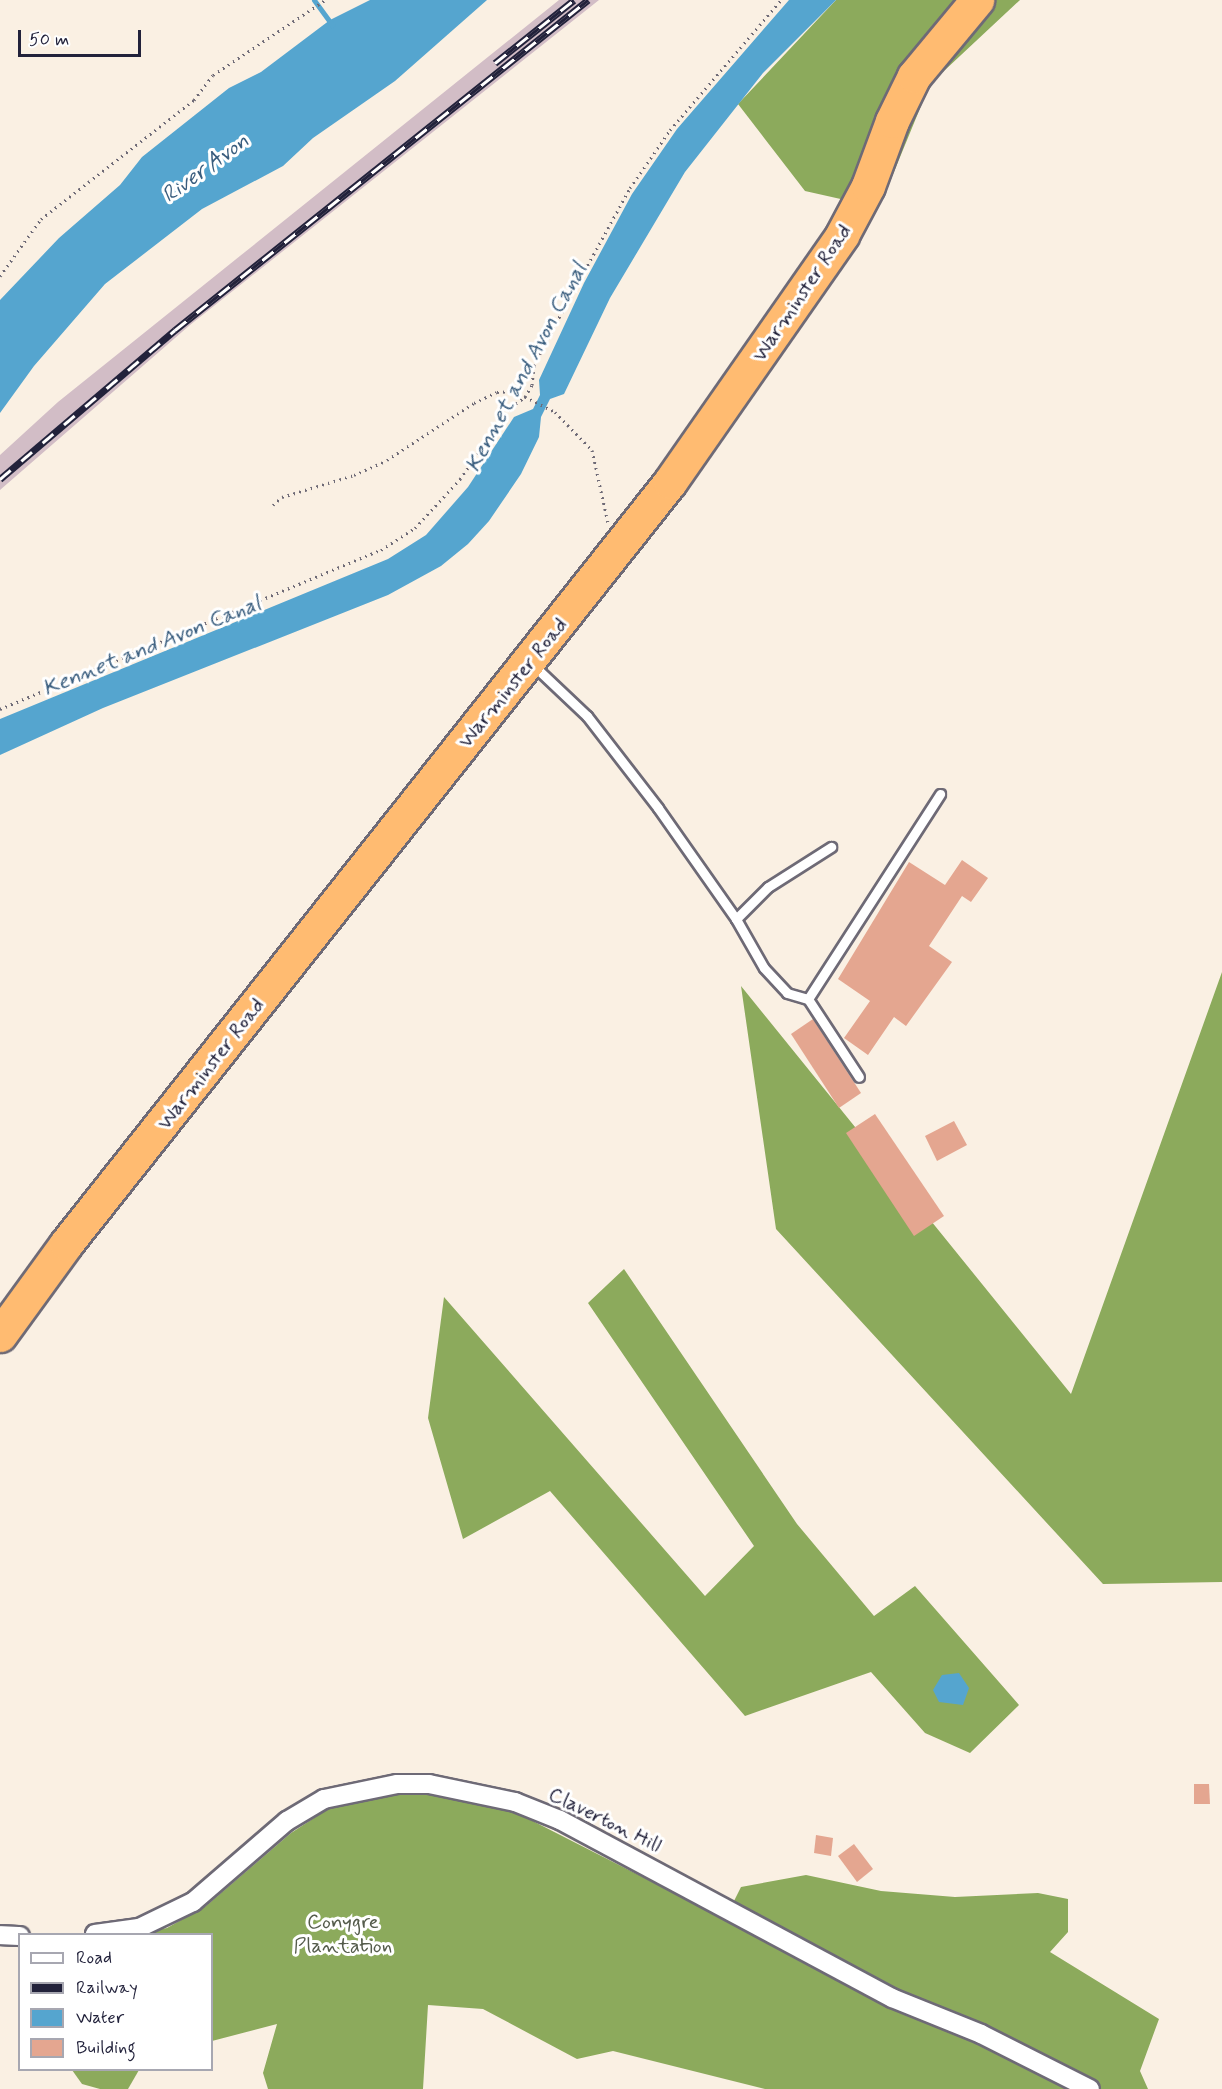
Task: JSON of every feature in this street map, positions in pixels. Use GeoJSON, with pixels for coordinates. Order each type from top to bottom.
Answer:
{"type":"FeatureCollection","features":[{"type":"Feature","properties":{"kind":"highway","name":"Warminster Road"},"geometry":{"type":"LineString","coordinates":[[0,1335],[66,1244],[531,663],[670,482],[831,253],[868,186],[892,121],[914,76],[977,0]]}},
{"type":"Feature","properties":{"kind":"street","name":"Claverton Hill"},"geometry":{"type":"LineString","coordinates":[[108,1933],[139,1928],[193,1902],[287,1821],[324,1799],[397,1784],[429,1784],[515,1802],[560,1820],[892,1998],[981,2034],[1090,2089]]}},
{"type":"Feature","properties":{"kind":"street"},"geometry":{"type":"LineString","coordinates":[[0,1935],[18,1936]]}},
{"type":"Feature","properties":{"kind":"lane"},"geometry":{"type":"LineString","coordinates":[[531,663],[587,716],[658,808],[736,919],[765,968],[787,993],[808,999],[859,1077]]}},
{"type":"Feature","properties":{"kind":"lane"},"geometry":{"type":"LineString","coordinates":[[808,999],[940,794]]}},
{"type":"Feature","properties":{"kind":"lane"},"geometry":{"type":"LineString","coordinates":[[736,919],[768,887],[831,847]]}},
{"type":"Feature","properties":{"kind":"path"},"geometry":{"type":"LineString","coordinates":[[0,709],[237,613],[399,540],[447,494],[511,407],[525,397],[532,385],[534,365],[630,188],[670,130],[781,0]]}},
{"type":"Feature","properties":{"kind":"path"},"geometry":{"type":"LineString","coordinates":[[0,276],[41,219],[194,100],[213,75],[324,2]]}},
{"type":"Feature","properties":{"kind":"path"},"geometry":{"type":"LineString","coordinates":[[273,505],[282,497],[354,475],[387,460],[497,392],[514,391],[530,397],[555,412],[592,450],[604,515],[620,546]]}},
{"type":"Feature","properties":{"kind":"shaded area"},"geometry":{"type":"Polygon","coordinates":[[[559,0],[599,0],[190,325],[0,490],[0,455],[58,402],[559,0]]]}},
{"type":"Feature","properties":{"kind":"green space"},"geometry":{"type":"Polygon","coordinates":[[[836,0],[1020,0],[930,84],[889,184],[854,202],[805,191],[738,104],[836,0]]]}},
{"type":"Feature","properties":{"kind":"green space"},"geometry":{"type":"Polygon","coordinates":[[[1222,972],[1222,1582],[1103,1584],[776,1229],[741,986],[1071,1394],[1222,972]]]}},
{"type":"Feature","properties":{"kind":"green space"},"geometry":{"type":"Polygon","coordinates":[[[624,1269],[797,1524],[874,1616],[915,1586],[1019,1705],[970,1753],[925,1733],[871,1672],[745,1716],[550,1491],[463,1539],[428,1418],[444,1297],[705,1596],[754,1546],[588,1303],[624,1269]]]}},
{"type":"Feature","properties":{"kind":"green space","name":"Conygre Plantation"},"geometry":{"type":"Polygon","coordinates":[[[398,1793],[450,1796],[517,1813],[725,1919],[741,1887],[806,1875],[881,1891],[955,1897],[1038,1893],[1068,1899],[1068,1932],[1050,1952],[1159,2019],[1140,2071],[1148,2089],[765,2089],[613,2051],[577,2059],[483,2009],[428,2005],[423,2089],[268,2089],[263,2073],[277,2024],[213,2041],[213,1933],[144,1933],[167,1928],[206,1906],[291,1833],[331,1807],[398,1793]]]}},
{"type":"Feature","properties":{"kind":"green space"},"geometry":{"type":"Polygon","coordinates":[[[73,2071],[138,2071],[128,2089],[100,2089],[82,2084],[73,2071]]]}},
{"type":"Feature","properties":{"kind":"water","name":"River Avon"},"geometry":{"type":"Polygon","coordinates":[[[370,0],[487,0],[395,81],[313,138],[283,166],[202,209],[105,284],[34,366],[0,413],[0,300],[59,238],[120,185],[142,157],[229,88],[261,72],[330,20],[370,0]]]}},
{"type":"Feature","properties":{"kind":"water"},"geometry":{"type":"Polygon","coordinates":[[[789,0],[836,0],[763,73],[685,172],[610,298],[564,394],[550,399],[541,417],[539,437],[521,474],[489,521],[468,544],[441,566],[388,595],[103,708],[0,755],[0,719],[388,559],[426,535],[468,487],[514,417],[533,409],[540,395],[539,380],[584,283],[632,194],[677,129],[789,0]]]}},
{"type":"Feature","properties":{"kind":"water"},"geometry":{"type":"Polygon","coordinates":[[[959,1673],[969,1688],[963,1705],[939,1702],[933,1690],[942,1675],[959,1673]]]}},
{"type":"Feature","properties":{"kind":"building"},"geometry":{"type":"Polygon","coordinates":[[[962,860],[988,878],[971,902],[962,896],[929,946],[952,962],[906,1026],[894,1017],[868,1055],[844,1038],[870,1001],[838,979],[909,862],[945,885],[962,860]]]}},
{"type":"Feature","properties":{"kind":"building"},"geometry":{"type":"Polygon","coordinates":[[[813,1019],[861,1093],[839,1108],[791,1034],[813,1019]]]}},
{"type":"Feature","properties":{"kind":"building"},"geometry":{"type":"Polygon","coordinates":[[[875,1114],[944,1216],[914,1236],[846,1133],[875,1114]]]}},
{"type":"Feature","properties":{"kind":"building"},"geometry":{"type":"Polygon","coordinates":[[[954,1121],[967,1145],[937,1161],[925,1136],[954,1121]]]}},
{"type":"Feature","properties":{"kind":"building"},"geometry":{"type":"Polygon","coordinates":[[[1194,1784],[1209,1784],[1210,1804],[1194,1804],[1194,1784]]]}},
{"type":"Feature","properties":{"kind":"building"},"geometry":{"type":"Polygon","coordinates":[[[816,1835],[833,1838],[831,1856],[814,1853],[816,1835]]]}},
{"type":"Feature","properties":{"kind":"building"},"geometry":{"type":"Polygon","coordinates":[[[854,1844],[873,1869],[857,1882],[838,1856],[854,1844]]]}},
{"type":"Feature","properties":{"kind":"waterway"},"geometry":{"type":"LineString","coordinates":[[314,0],[332,25]]}},
{"type":"Feature","properties":{"kind":"railway"},"geometry":{"type":"LineString","coordinates":[[495,63],[574,0]]}},
{"type":"Feature","properties":{"kind":"railway"},"geometry":{"type":"LineString","coordinates":[[0,479],[175,330],[588,0]]}},
{"type":"Feature","properties":{"kind":"water label","name":"Kennet and Avon Canal"},"geometry":{"type":"Point","coordinates":[527,368]}},
{"type":"Feature","properties":{"kind":"water label","name":"Kennet and Avon Canal"},"geometry":{"type":"Point","coordinates":[152,647]}}]}
